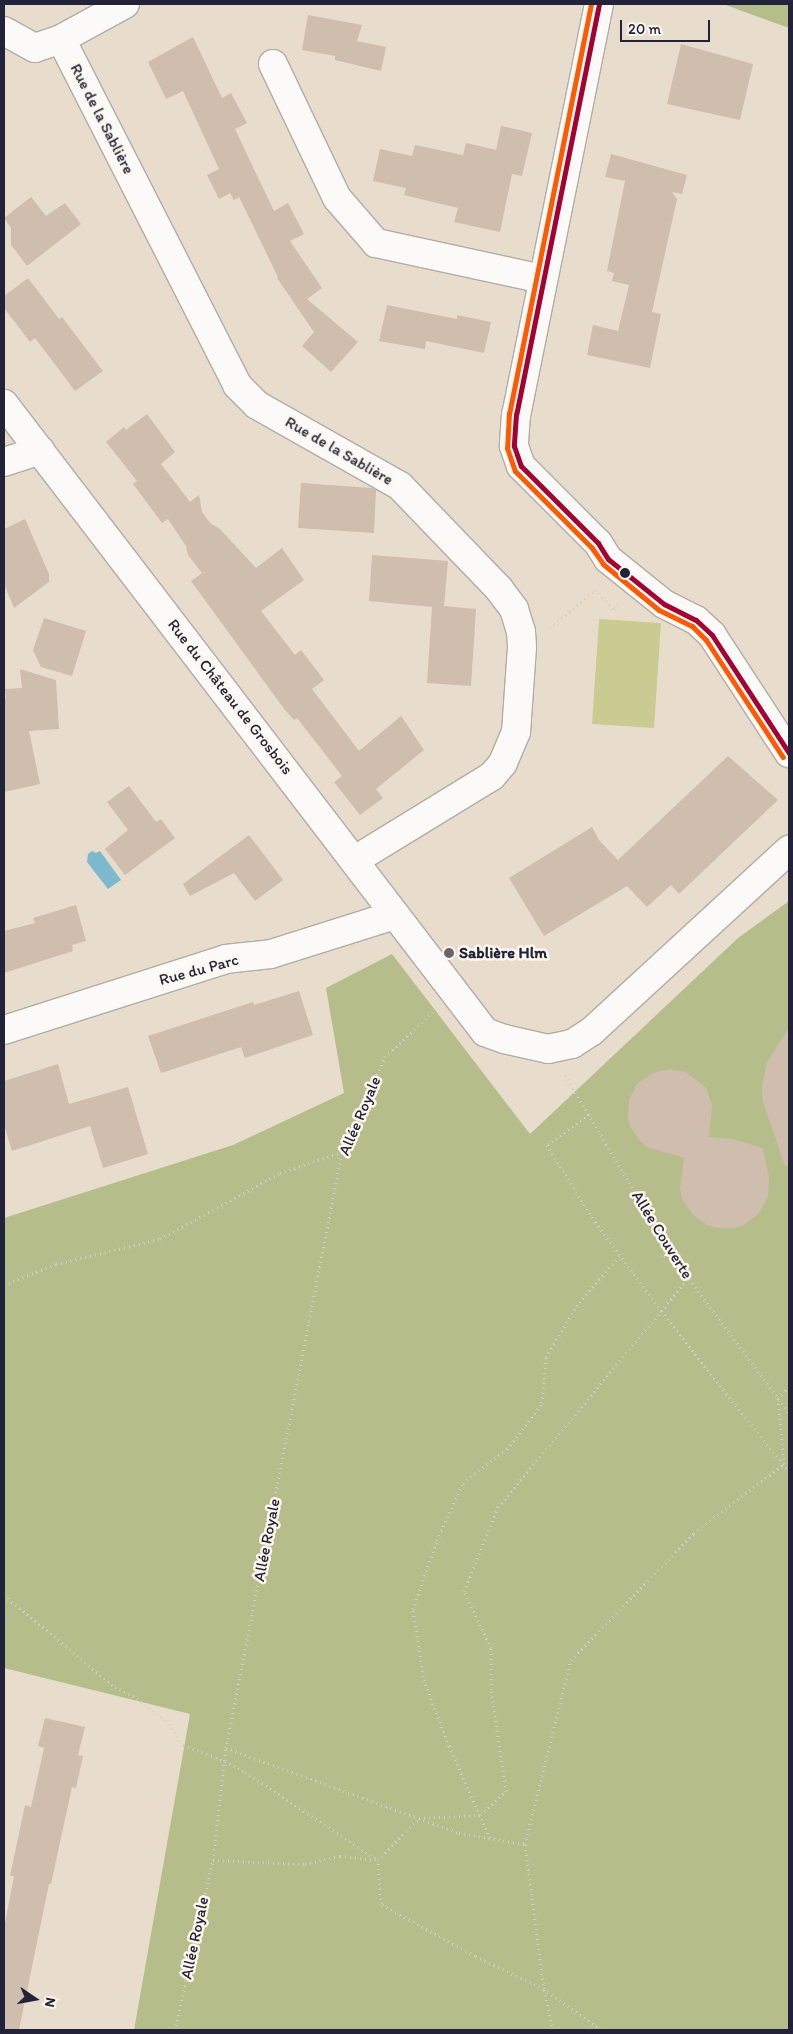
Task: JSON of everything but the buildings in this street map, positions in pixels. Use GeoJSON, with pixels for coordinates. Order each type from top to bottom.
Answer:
{"type":"FeatureCollection","features":[{"type":"Feature","properties":{"kind":"street"},"geometry":{"type":"LineString","coordinates":[[4,31],[35,48],[61,39],[125,4]]}},
{"type":"Feature","properties":{"kind":"street"},"geometry":{"type":"LineString","coordinates":[[599,4],[516,414],[514,446],[521,466],[598,542],[608,559],[664,604],[696,620],[712,635],[789,752]]}},
{"type":"Feature","properties":{"kind":"street","name":"Rue de la Sablière"},"geometry":{"type":"LineString","coordinates":[[61,39],[237,385],[258,405],[400,486],[499,589],[514,608],[521,632],[522,647],[516,732],[503,763],[492,776],[355,860]]}},
{"type":"Feature","properties":{"kind":"street"},"geometry":{"type":"LineString","coordinates":[[273,64],[337,198],[376,243],[542,279]]}},
{"type":"Feature","properties":{"kind":"street","name":"Rue du Château de Grosbois"},"geometry":{"type":"LineString","coordinates":[[4,404],[485,1032],[504,1039],[548,1049]]}},
{"type":"Feature","properties":{"kind":"street"},"geometry":{"type":"LineString","coordinates":[[4,462],[40,450]]}},
{"type":"Feature","properties":{"kind":"street"},"geometry":{"type":"LineString","coordinates":[[548,1049],[572,1044],[592,1031],[789,850]]}},
{"type":"Feature","properties":{"kind":"street","name":"Rue du Parc"},"geometry":{"type":"LineString","coordinates":[[4,1030],[226,959],[271,954],[395,915]]}},
{"type":"Feature","properties":{"kind":"path"},"geometry":{"type":"LineString","coordinates":[[570,609],[595,590],[614,609],[635,582]]}},
{"type":"Feature","properties":{"kind":"path","name":"Allée Royale"},"geometry":{"type":"LineString","coordinates":[[175,2030],[213,1860],[226,1748],[342,1152],[385,1057],[454,993]]}},
{"type":"Feature","properties":{"kind":"path","name":"Allée Couverte"},"geometry":{"type":"LineString","coordinates":[[548,1049],[688,1279],[789,1413]]}},
{"type":"Feature","properties":{"kind":"path"},"geometry":{"type":"LineString","coordinates":[[589,1114],[547,1145],[595,1222],[620,1256],[661,1311],[789,1472]]}},
{"type":"Feature","properties":{"kind":"path"},"geometry":{"type":"LineString","coordinates":[[4,1285],[56,1264],[160,1239],[280,1173],[342,1152]]}},
{"type":"Feature","properties":{"kind":"path"},"geometry":{"type":"LineString","coordinates":[[490,1838],[482,1815],[449,1746],[424,1681],[413,1610],[437,1540],[463,1483],[507,1449],[542,1404],[546,1357],[579,1302],[620,1256]]}},
{"type":"Feature","properties":{"kind":"path"},"geometry":{"type":"LineString","coordinates":[[601,2030],[544,1989],[475,1956],[382,1904],[378,1860],[419,1818],[482,1815],[506,1791],[491,1689],[491,1648],[464,1591],[498,1507],[688,1279]]}},
{"type":"Feature","properties":{"kind":"path"},"geometry":{"type":"LineString","coordinates":[[784,1464],[778,1398],[789,1387]]}},
{"type":"Feature","properties":{"kind":"path"},"geometry":{"type":"LineString","coordinates":[[553,2030],[544,1989],[525,1844],[571,1660],[694,1533],[784,1464]]}},
{"type":"Feature","properties":{"kind":"path"},"geometry":{"type":"LineString","coordinates":[[4,1594],[115,1687],[137,1698],[165,1720],[183,1745],[225,1761],[378,1860]]}},
{"type":"Feature","properties":{"kind":"path"},"geometry":{"type":"LineString","coordinates":[[226,1748],[459,1833],[525,1844]]}},
{"type":"Feature","properties":{"kind":"path"},"geometry":{"type":"LineString","coordinates":[[213,1860],[305,1864],[340,1856],[378,1860]]}},
{"type":"Feature","properties":{"kind":"green space"},"geometry":{"type":"Polygon","coordinates":[[[723,4],[789,4],[789,28],[723,4]]]}},
{"type":"Feature","properties":{"kind":"green space"},"geometry":{"type":"Polygon","coordinates":[[[599,619],[661,623],[654,728],[592,724],[599,619]]]}},
{"type":"Feature","properties":{"kind":"green space"},"geometry":{"type":"Polygon","coordinates":[[[789,901],[789,2030],[134,2030],[190,1714],[4,1668],[4,1218],[233,1145],[344,1093],[326,988],[392,954],[530,1134],[738,938],[789,901]]]}},
{"type":"Feature","properties":{"kind":"water"},"geometry":{"type":"Polygon","coordinates":[[[92,851],[96,853],[100,851],[121,880],[108,889],[87,862],[88,854],[92,851]]]}},
{"type":"Feature","properties":{"kind":"transit line"},"geometry":{"type":"LineString","coordinates":[[591,4],[509,413],[507,448],[515,471],[592,548],[603,564],[659,610],[692,626],[706,640],[783,757]]}},
{"type":"Feature","properties":{"kind":"transit line"},"geometry":{"type":"LineString","coordinates":[[599,4],[516,414],[514,446],[521,466],[598,543],[608,559],[664,604],[696,620],[712,635],[789,753]]}},
{"type":"Feature","properties":{"kind":"place","name":"Sablière Hlm"},"geometry":{"type":"Point","coordinates":[449,953]}}]}
